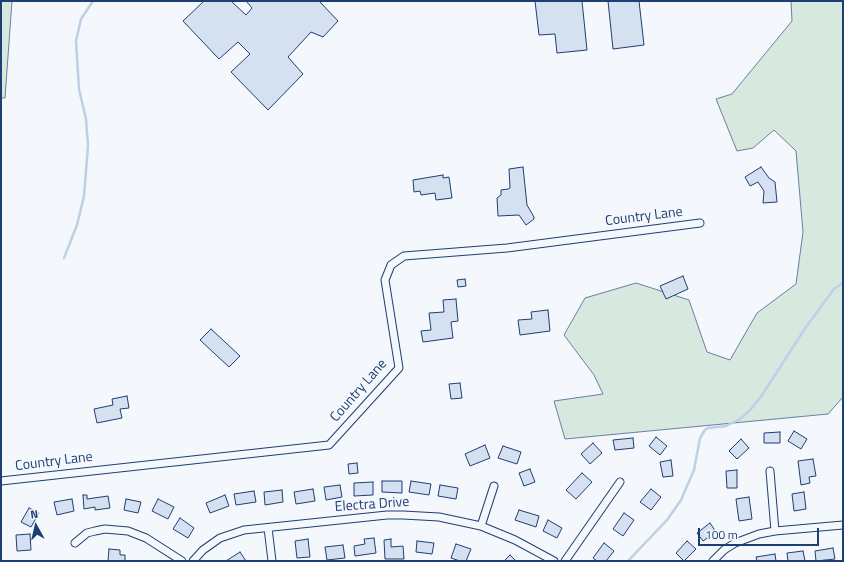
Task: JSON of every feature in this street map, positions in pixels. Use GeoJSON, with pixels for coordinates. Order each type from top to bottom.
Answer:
{"type":"FeatureCollection","features":[{"type":"Feature","properties":{"kind":"street","name":"Country Lane"},"geometry":{"type":"LineString","coordinates":[[1,481],[329,445],[399,368],[385,280],[391,265],[404,256],[507,248],[700,223]]}},
{"type":"Feature","properties":{"kind":"street"},"geometry":{"type":"LineString","coordinates":[[770,471],[775,531]]}},
{"type":"Feature","properties":{"kind":"street"},"geometry":{"type":"LineString","coordinates":[[565,561],[620,482]]}},
{"type":"Feature","properties":{"kind":"street"},"geometry":{"type":"LineString","coordinates":[[481,526],[494,486]]}},
{"type":"Feature","properties":{"kind":"street","name":"Electra Drive"},"geometry":{"type":"LineString","coordinates":[[193,561],[203,550],[220,538],[244,530],[403,514],[439,517],[481,526],[515,540],[554,561]]}},
{"type":"Feature","properties":{"kind":"street"},"geometry":{"type":"LineString","coordinates":[[713,561],[724,550],[746,538],[775,531],[843,525]]}},
{"type":"Feature","properties":{"kind":"street"},"geometry":{"type":"LineString","coordinates":[[268,528],[272,561]]}},
{"type":"Feature","properties":{"kind":"street"},"geometry":{"type":"LineString","coordinates":[[75,543],[87,532],[105,529],[128,531],[146,538],[182,561]]}},
{"type":"Feature","properties":{"kind":"shaded area"},"geometry":{"type":"Polygon","coordinates":[[[1,1],[12,1],[5,98],[1,98],[1,1]]]}},
{"type":"Feature","properties":{"kind":"shaded area"},"geometry":{"type":"Polygon","coordinates":[[[791,1],[843,1],[843,397],[828,414],[565,439],[554,401],[603,394],[594,375],[564,335],[585,298],[636,283],[689,300],[707,352],[730,360],[757,313],[796,284],[803,232],[796,151],[774,130],[753,148],[737,151],[716,99],[732,94],[792,21],[791,1]]]}},
{"type":"Feature","properties":{"kind":"building"},"geometry":{"type":"Polygon","coordinates":[[[204,1],[231,1],[246,15],[252,8],[246,1],[319,1],[338,21],[323,37],[311,32],[288,57],[303,74],[268,110],[231,72],[250,54],[238,42],[219,59],[183,21],[204,1]]]}},
{"type":"Feature","properties":{"kind":"building"},"geometry":{"type":"Polygon","coordinates":[[[535,1],[582,1],[587,50],[557,53],[555,34],[539,35],[535,1]]]}},
{"type":"Feature","properties":{"kind":"building"},"geometry":{"type":"Polygon","coordinates":[[[608,1],[639,1],[644,45],[613,49],[608,1]]]}},
{"type":"Feature","properties":{"kind":"building"},"geometry":{"type":"Polygon","coordinates":[[[523,167],[527,205],[534,217],[534,219],[526,225],[519,215],[498,216],[497,198],[501,195],[501,190],[510,188],[509,169],[523,167]]]}},
{"type":"Feature","properties":{"kind":"building"},"geometry":{"type":"Polygon","coordinates":[[[761,167],[769,178],[775,182],[777,202],[763,203],[764,191],[758,182],[750,186],[745,177],[761,167]]]}},
{"type":"Feature","properties":{"kind":"building"},"geometry":{"type":"Polygon","coordinates":[[[443,175],[443,178],[449,177],[452,198],[436,200],[435,193],[421,195],[420,191],[414,192],[413,180],[443,175]]]}},
{"type":"Feature","properties":{"kind":"building"},"geometry":{"type":"Polygon","coordinates":[[[683,276],[688,289],[666,299],[660,286],[683,276]]]}},
{"type":"Feature","properties":{"kind":"building"},"geometry":{"type":"Polygon","coordinates":[[[465,279],[466,286],[458,287],[457,280],[465,279]]]}},
{"type":"Feature","properties":{"kind":"building"},"geometry":{"type":"Polygon","coordinates":[[[456,299],[458,321],[451,322],[453,338],[423,342],[421,331],[431,330],[429,313],[444,312],[443,300],[456,299]]]}},
{"type":"Feature","properties":{"kind":"building"},"geometry":{"type":"Polygon","coordinates":[[[548,310],[550,331],[520,335],[518,320],[532,319],[531,312],[548,310]]]}},
{"type":"Feature","properties":{"kind":"building"},"geometry":{"type":"Polygon","coordinates":[[[211,329],[240,356],[229,367],[200,340],[211,329]]]}},
{"type":"Feature","properties":{"kind":"building"},"geometry":{"type":"Polygon","coordinates":[[[460,383],[462,398],[451,399],[449,384],[460,383]]]}},
{"type":"Feature","properties":{"kind":"building"},"geometry":{"type":"Polygon","coordinates":[[[127,396],[129,408],[120,409],[122,418],[97,423],[94,409],[113,405],[112,399],[127,396]]]}},
{"type":"Feature","properties":{"kind":"building"},"geometry":{"type":"Polygon","coordinates":[[[794,431],[807,439],[801,449],[788,441],[794,431]]]}},
{"type":"Feature","properties":{"kind":"building"},"geometry":{"type":"Polygon","coordinates":[[[780,432],[780,443],[764,443],[764,433],[780,432]]]}},
{"type":"Feature","properties":{"kind":"building"},"geometry":{"type":"Polygon","coordinates":[[[656,437],[667,446],[660,455],[649,446],[656,437]]]}},
{"type":"Feature","properties":{"kind":"building"},"geometry":{"type":"Polygon","coordinates":[[[633,438],[634,448],[615,450],[613,440],[633,438]]]}},
{"type":"Feature","properties":{"kind":"building"},"geometry":{"type":"Polygon","coordinates":[[[741,439],[749,448],[737,459],[729,451],[741,439]]]}},
{"type":"Feature","properties":{"kind":"building"},"geometry":{"type":"Polygon","coordinates":[[[593,443],[602,453],[590,464],[581,454],[593,443]]]}},
{"type":"Feature","properties":{"kind":"building"},"geometry":{"type":"Polygon","coordinates":[[[485,445],[490,458],[470,466],[465,454],[485,445]]]}},
{"type":"Feature","properties":{"kind":"building"},"geometry":{"type":"Polygon","coordinates":[[[503,446],[521,452],[517,464],[498,458],[503,446]]]}},
{"type":"Feature","properties":{"kind":"building"},"geometry":{"type":"Polygon","coordinates":[[[813,459],[816,476],[809,477],[810,483],[801,485],[798,461],[813,459]]]}},
{"type":"Feature","properties":{"kind":"building"},"geometry":{"type":"Polygon","coordinates":[[[671,460],[673,476],[663,477],[660,462],[671,460]]]}},
{"type":"Feature","properties":{"kind":"building"},"geometry":{"type":"Polygon","coordinates":[[[357,463],[358,473],[349,474],[348,464],[357,463]]]}},
{"type":"Feature","properties":{"kind":"building"},"geometry":{"type":"Polygon","coordinates":[[[530,469],[535,482],[524,486],[519,473],[530,469]]]}},
{"type":"Feature","properties":{"kind":"building"},"geometry":{"type":"Polygon","coordinates":[[[737,470],[737,488],[727,488],[726,471],[737,470]]]}},
{"type":"Feature","properties":{"kind":"building"},"geometry":{"type":"Polygon","coordinates":[[[582,473],[592,482],[576,499],[566,490],[582,473]]]}},
{"type":"Feature","properties":{"kind":"building"},"geometry":{"type":"Polygon","coordinates":[[[382,481],[402,481],[402,493],[382,492],[382,481]]]}},
{"type":"Feature","properties":{"kind":"building"},"geometry":{"type":"Polygon","coordinates":[[[411,481],[431,484],[429,495],[409,492],[411,481]]]}},
{"type":"Feature","properties":{"kind":"building"},"geometry":{"type":"Polygon","coordinates":[[[373,482],[373,495],[354,496],[354,483],[373,482]]]}},
{"type":"Feature","properties":{"kind":"building"},"geometry":{"type":"Polygon","coordinates":[[[340,485],[342,497],[326,500],[324,487],[340,485]]]}},
{"type":"Feature","properties":{"kind":"building"},"geometry":{"type":"Polygon","coordinates":[[[440,485],[458,488],[456,499],[438,496],[440,485]]]}},
{"type":"Feature","properties":{"kind":"building"},"geometry":{"type":"Polygon","coordinates":[[[313,489],[315,501],[296,504],[294,492],[313,489]]]}},
{"type":"Feature","properties":{"kind":"building"},"geometry":{"type":"Polygon","coordinates":[[[651,489],[661,497],[651,510],[640,502],[651,489]]]}},
{"type":"Feature","properties":{"kind":"building"},"geometry":{"type":"Polygon","coordinates":[[[282,490],[283,502],[265,505],[264,492],[282,490]]]}},
{"type":"Feature","properties":{"kind":"building"},"geometry":{"type":"Polygon","coordinates":[[[254,491],[256,502],[236,505],[234,494],[254,491]]]}},
{"type":"Feature","properties":{"kind":"building"},"geometry":{"type":"Polygon","coordinates":[[[804,492],[806,509],[794,511],[792,494],[804,492]]]}},
{"type":"Feature","properties":{"kind":"building"},"geometry":{"type":"Polygon","coordinates":[[[83,495],[87,495],[87,499],[108,496],[110,508],[95,510],[95,507],[84,509],[83,495]]]}},
{"type":"Feature","properties":{"kind":"building"},"geometry":{"type":"Polygon","coordinates":[[[225,495],[229,506],[210,513],[206,503],[225,495]]]}},
{"type":"Feature","properties":{"kind":"building"},"geometry":{"type":"Polygon","coordinates":[[[749,497],[752,519],[739,521],[736,499],[749,497]]]}},
{"type":"Feature","properties":{"kind":"building"},"geometry":{"type":"Polygon","coordinates":[[[72,499],[74,511],[57,515],[54,502],[72,499]]]}},
{"type":"Feature","properties":{"kind":"building"},"geometry":{"type":"Polygon","coordinates":[[[126,499],[141,502],[138,513],[124,510],[126,499]]]}},
{"type":"Feature","properties":{"kind":"building"},"geometry":{"type":"Polygon","coordinates":[[[158,499],[174,507],[168,519],[152,511],[158,499]]]}},
{"type":"Feature","properties":{"kind":"building"},"geometry":{"type":"Polygon","coordinates":[[[29,508],[39,513],[31,527],[21,522],[29,508]]]}},
{"type":"Feature","properties":{"kind":"building"},"geometry":{"type":"Polygon","coordinates":[[[519,510],[539,516],[536,527],[515,520],[519,510]]]}},
{"type":"Feature","properties":{"kind":"building"},"geometry":{"type":"Polygon","coordinates":[[[624,513],[634,520],[623,536],[613,529],[624,513]]]}},
{"type":"Feature","properties":{"kind":"building"},"geometry":{"type":"Polygon","coordinates":[[[180,518],[194,528],[188,538],[173,529],[180,518]]]}},
{"type":"Feature","properties":{"kind":"building"},"geometry":{"type":"Polygon","coordinates":[[[548,520],[562,528],[557,538],[543,531],[548,520]]]}},
{"type":"Feature","properties":{"kind":"building"},"geometry":{"type":"Polygon","coordinates":[[[710,523],[716,532],[703,541],[697,533],[710,523]]]}},
{"type":"Feature","properties":{"kind":"building"},"geometry":{"type":"Polygon","coordinates":[[[30,534],[31,550],[17,551],[16,535],[30,534]]]}},
{"type":"Feature","properties":{"kind":"building"},"geometry":{"type":"Polygon","coordinates":[[[374,538],[376,553],[355,556],[354,546],[365,544],[364,539],[374,538]]]}},
{"type":"Feature","properties":{"kind":"building"},"geometry":{"type":"Polygon","coordinates":[[[308,539],[310,557],[297,558],[295,541],[308,539]]]}},
{"type":"Feature","properties":{"kind":"building"},"geometry":{"type":"Polygon","coordinates":[[[391,539],[391,547],[403,546],[404,559],[385,559],[384,540],[391,539]]]}},
{"type":"Feature","properties":{"kind":"building"},"geometry":{"type":"Polygon","coordinates":[[[417,541],[434,543],[432,554],[416,552],[417,541]]]}},
{"type":"Feature","properties":{"kind":"building"},"geometry":{"type":"Polygon","coordinates":[[[687,541],[696,549],[684,561],[676,553],[687,541]]]}},
{"type":"Feature","properties":{"kind":"building"},"geometry":{"type":"Polygon","coordinates":[[[604,543],[614,551],[606,561],[597,561],[593,558],[604,543]]]}},
{"type":"Feature","properties":{"kind":"building"},"geometry":{"type":"Polygon","coordinates":[[[456,544],[471,549],[466,561],[451,558],[456,544]]]}},
{"type":"Feature","properties":{"kind":"building"},"geometry":{"type":"Polygon","coordinates":[[[343,545],[345,558],[327,560],[325,547],[343,545]]]}},
{"type":"Feature","properties":{"kind":"building"},"geometry":{"type":"Polygon","coordinates":[[[833,548],[835,559],[816,561],[815,551],[833,548]]]}},
{"type":"Feature","properties":{"kind":"building"},"geometry":{"type":"Polygon","coordinates":[[[109,549],[120,550],[120,555],[125,555],[125,561],[108,561],[109,549]]]}},
{"type":"Feature","properties":{"kind":"building"},"geometry":{"type":"Polygon","coordinates":[[[803,551],[805,561],[788,561],[787,553],[803,551]]]}},
{"type":"Feature","properties":{"kind":"building"},"geometry":{"type":"Polygon","coordinates":[[[240,552],[246,561],[226,561],[240,552]]]}},
{"type":"Feature","properties":{"kind":"building"},"geometry":{"type":"Polygon","coordinates":[[[775,554],[776,561],[757,561],[756,557],[775,554]]]}},
{"type":"Feature","properties":{"kind":"building"},"geometry":{"type":"Polygon","coordinates":[[[510,555],[516,561],[504,561],[510,555]]]}},
{"type":"Feature","properties":{"kind":"waterway"},"geometry":{"type":"LineString","coordinates":[[64,258],[77,225],[84,196],[88,146],[86,119],[79,89],[76,41],[81,19],[93,1]]}},
{"type":"Feature","properties":{"kind":"waterway"},"geometry":{"type":"LineString","coordinates":[[628,561],[667,520],[681,500],[694,470],[700,438],[705,430],[708,428],[726,426],[740,419],[751,409],[762,395],[806,327],[834,289],[843,283]]}}]}
